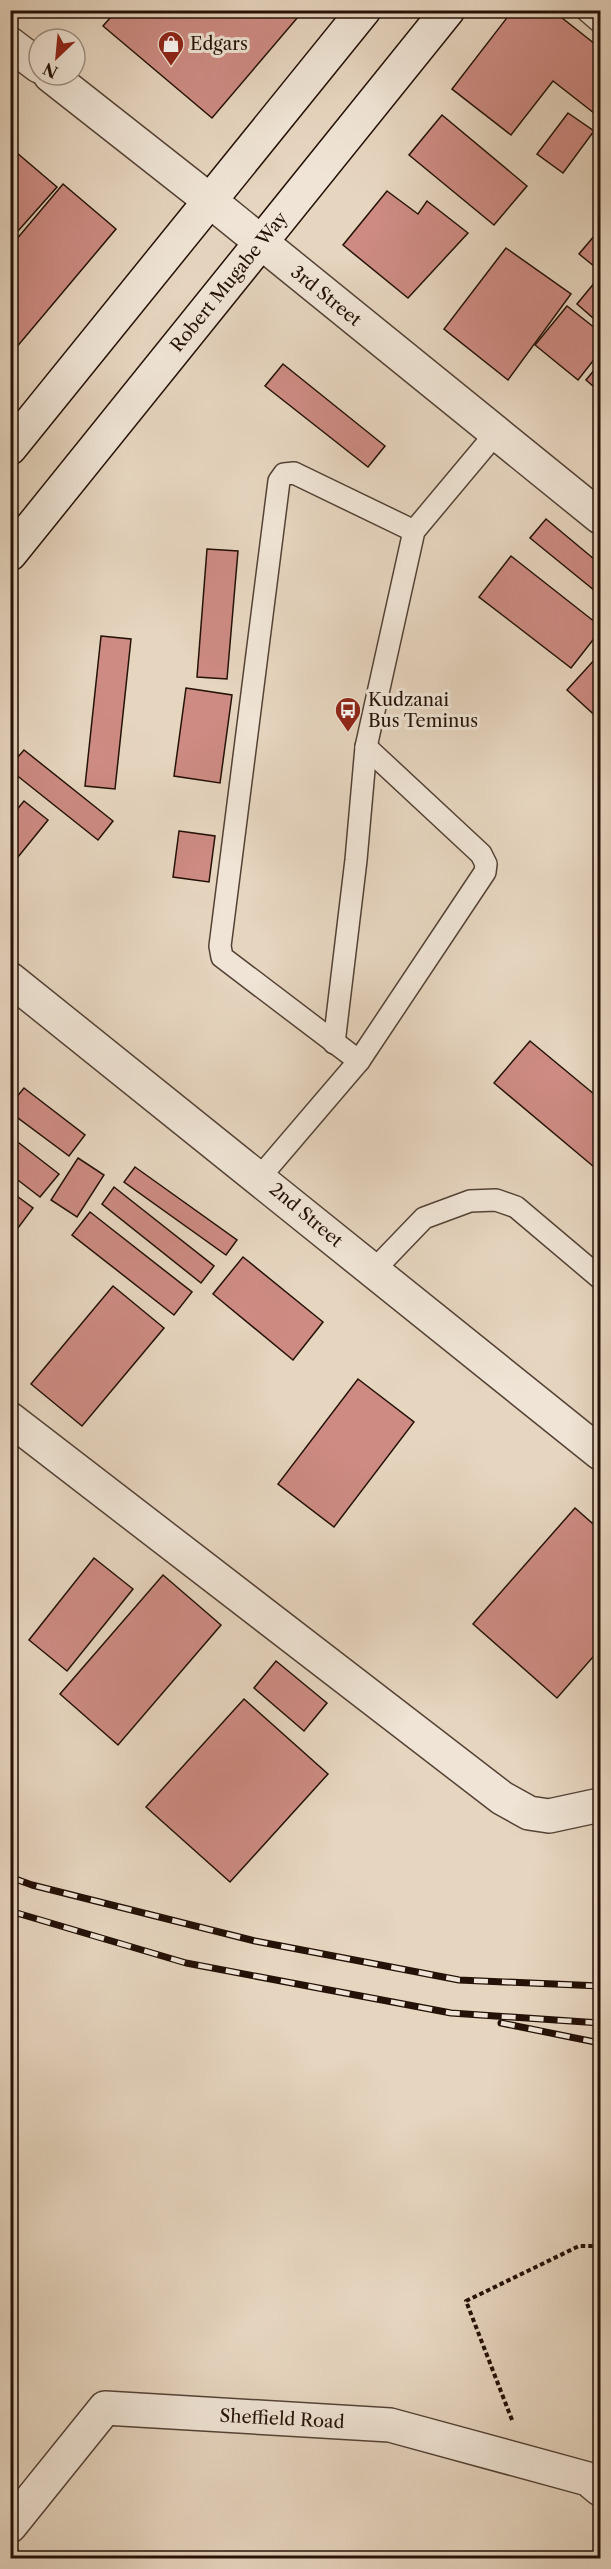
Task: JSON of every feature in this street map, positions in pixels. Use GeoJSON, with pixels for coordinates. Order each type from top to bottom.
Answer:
{"type":"FeatureCollection","features":[{"type":"Feature","properties":{"kind":"street"},"geometry":{"type":"LineString","coordinates":[[10,448],[364,10]]}},
{"type":"Feature","properties":{"kind":"street","name":"Robert Mugabe Way"},"geometry":{"type":"LineString","coordinates":[[10,554],[448,10]]}},
{"type":"Feature","properties":{"kind":"street"},"geometry":{"type":"LineString","coordinates":[[10,44],[27,57]]}},
{"type":"Feature","properties":{"kind":"street","name":"3rd Street"},"geometry":{"type":"LineString","coordinates":[[65,87],[209,200],[600,517]]}},
{"type":"Feature","properties":{"kind":"street","name":"2nd Street"},"geometry":{"type":"LineString","coordinates":[[10,979],[260,1177],[600,1453]]}},
{"type":"Feature","properties":{"kind":"street"},"geometry":{"type":"LineString","coordinates":[[10,1419],[502,1798],[530,1814],[549,1816],[600,1805]]}},
{"type":"Feature","properties":{"kind":"street","name":"Sheffield Road"},"geometry":{"type":"LineString","coordinates":[[10,2526],[105,2408],[390,2425],[588,2479],[600,2489]]}},
{"type":"Feature","properties":{"kind":"lane"},"geometry":{"type":"LineString","coordinates":[[586,10],[600,22]]}},
{"type":"Feature","properties":{"kind":"lane"},"geometry":{"type":"LineString","coordinates":[[334,1043],[356,860],[366,747],[414,531],[496,433]]}},
{"type":"Feature","properties":{"kind":"lane"},"geometry":{"type":"LineString","coordinates":[[359,1061],[222,957],[220,946],[277,487],[284,474],[294,473],[414,531]]}},
{"type":"Feature","properties":{"kind":"lane"},"geometry":{"type":"LineString","coordinates":[[260,1177],[359,1061],[485,872],[486,864],[481,855],[366,747]]}},
{"type":"Feature","properties":{"kind":"lane"},"geometry":{"type":"LineString","coordinates":[[373,1271],[424,1218],[470,1201],[496,1200],[516,1207],[600,1278]]}},
{"type":"Feature","properties":{"kind":"path"},"geometry":{"type":"LineString","coordinates":[[506,2457],[515,2428],[466,2301],[579,2246],[600,2246]]}},
{"type":"Feature","properties":{"kind":"building"},"geometry":{"type":"Polygon","coordinates":[[[117,10],[304,10],[212,118],[103,26],[117,10]]]}},
{"type":"Feature","properties":{"kind":"building"},"geometry":{"type":"Polygon","coordinates":[[[513,10],[552,10],[600,48],[600,105],[594,113],[553,81],[511,135],[452,89],[513,10]]]}},
{"type":"Feature","properties":{"kind":"building"},"geometry":{"type":"Polygon","coordinates":[[[568,113],[594,131],[563,173],[537,154],[568,113]]]}},
{"type":"Feature","properties":{"kind":"building"},"geometry":{"type":"Polygon","coordinates":[[[442,115],[527,186],[494,225],[409,155],[442,115]]]}},
{"type":"Feature","properties":{"kind":"building"},"geometry":{"type":"Polygon","coordinates":[[[10,147],[57,187],[10,240],[10,147]]]}},
{"type":"Feature","properties":{"kind":"building"},"geometry":{"type":"Polygon","coordinates":[[[63,184],[116,229],[10,355],[10,247],[63,184]]]}},
{"type":"Feature","properties":{"kind":"building"},"geometry":{"type":"Polygon","coordinates":[[[387,191],[418,214],[427,201],[468,233],[408,298],[343,245],[387,191]]]}},
{"type":"Feature","properties":{"kind":"building"},"geometry":{"type":"Polygon","coordinates":[[[600,229],[600,271],[579,254],[600,229]]]}},
{"type":"Feature","properties":{"kind":"building"},"geometry":{"type":"Polygon","coordinates":[[[506,248],[571,294],[508,380],[444,329],[506,248]]]}},
{"type":"Feature","properties":{"kind":"building"},"geometry":{"type":"Polygon","coordinates":[[[600,276],[600,324],[577,304],[600,276]]]}},
{"type":"Feature","properties":{"kind":"building"},"geometry":{"type":"Polygon","coordinates":[[[567,306],[600,332],[600,352],[578,380],[535,345],[567,306]]]}},
{"type":"Feature","properties":{"kind":"building"},"geometry":{"type":"Polygon","coordinates":[[[600,363],[600,392],[586,380],[600,363]]]}},
{"type":"Feature","properties":{"kind":"building"},"geometry":{"type":"Polygon","coordinates":[[[283,364],[385,446],[368,467],[265,386],[283,364]]]}},
{"type":"Feature","properties":{"kind":"building"},"geometry":{"type":"Polygon","coordinates":[[[546,519],[600,564],[600,595],[530,538],[546,519]]]}},
{"type":"Feature","properties":{"kind":"building"},"geometry":{"type":"Polygon","coordinates":[[[207,549],[238,551],[227,679],[197,677],[207,549]]]}},
{"type":"Feature","properties":{"kind":"building"},"geometry":{"type":"Polygon","coordinates":[[[511,556],[600,626],[600,631],[571,668],[479,597],[511,556]]]}},
{"type":"Feature","properties":{"kind":"building"},"geometry":{"type":"Polygon","coordinates":[[[101,636],[131,639],[115,789],[85,786],[101,636]]]}},
{"type":"Feature","properties":{"kind":"building"},"geometry":{"type":"Polygon","coordinates":[[[596,658],[600,662],[600,720],[567,690],[596,658]]]}},
{"type":"Feature","properties":{"kind":"building"},"geometry":{"type":"Polygon","coordinates":[[[186,688],[232,695],[220,783],[174,776],[186,688]]]}},
{"type":"Feature","properties":{"kind":"building"},"geometry":{"type":"Polygon","coordinates":[[[24,750],[113,821],[98,840],[10,770],[10,766],[24,750]]]}},
{"type":"Feature","properties":{"kind":"building"},"geometry":{"type":"Polygon","coordinates":[[[24,801],[48,820],[18,857],[10,851],[10,818],[24,801]]]}},
{"type":"Feature","properties":{"kind":"building"},"geometry":{"type":"Polygon","coordinates":[[[179,831],[215,836],[209,882],[173,877],[179,831]]]}},
{"type":"Feature","properties":{"kind":"building"},"geometry":{"type":"Polygon","coordinates":[[[530,1041],[600,1099],[600,1172],[494,1083],[530,1041]]]}},
{"type":"Feature","properties":{"kind":"building"},"geometry":{"type":"Polygon","coordinates":[[[24,1088],[85,1135],[69,1156],[10,1112],[10,1105],[24,1088]]]}},
{"type":"Feature","properties":{"kind":"building"},"geometry":{"type":"Polygon","coordinates":[[[10,1136],[59,1174],[40,1197],[10,1174],[10,1136]]]}},
{"type":"Feature","properties":{"kind":"building"},"geometry":{"type":"Polygon","coordinates":[[[78,1158],[104,1175],[77,1217],[51,1200],[78,1158]]]}},
{"type":"Feature","properties":{"kind":"building"},"geometry":{"type":"Polygon","coordinates":[[[135,1167],[237,1240],[226,1255],[124,1182],[135,1167]]]}},
{"type":"Feature","properties":{"kind":"building"},"geometry":{"type":"Polygon","coordinates":[[[114,1187],[214,1266],[201,1283],[102,1204],[114,1187]]]}},
{"type":"Feature","properties":{"kind":"building"},"geometry":{"type":"Polygon","coordinates":[[[10,1191],[33,1208],[18,1228],[10,1222],[10,1191]]]}},
{"type":"Feature","properties":{"kind":"building"},"geometry":{"type":"Polygon","coordinates":[[[90,1212],[192,1292],[174,1315],[72,1235],[90,1212]]]}},
{"type":"Feature","properties":{"kind":"building"},"geometry":{"type":"Polygon","coordinates":[[[243,1257],[323,1322],[293,1360],[213,1294],[243,1257]]]}},
{"type":"Feature","properties":{"kind":"building"},"geometry":{"type":"Polygon","coordinates":[[[113,1286],[164,1328],[82,1426],[31,1384],[113,1286]]]}},
{"type":"Feature","properties":{"kind":"building"},"geometry":{"type":"Polygon","coordinates":[[[358,1379],[414,1422],[334,1527],[278,1484],[358,1379]]]}},
{"type":"Feature","properties":{"kind":"building"},"geometry":{"type":"Polygon","coordinates":[[[575,1508],[600,1530],[600,1649],[557,1698],[473,1624],[575,1508]]]}},
{"type":"Feature","properties":{"kind":"building"},"geometry":{"type":"Polygon","coordinates":[[[94,1558],[133,1589],[67,1671],[29,1640],[94,1558]]]}},
{"type":"Feature","properties":{"kind":"building"},"geometry":{"type":"Polygon","coordinates":[[[163,1575],[221,1625],[118,1745],[60,1694],[163,1575]]]}},
{"type":"Feature","properties":{"kind":"building"},"geometry":{"type":"Polygon","coordinates":[[[276,1661],[327,1703],[304,1731],[254,1688],[276,1661]]]}},
{"type":"Feature","properties":{"kind":"building"},"geometry":{"type":"Polygon","coordinates":[[[244,1699],[328,1774],[230,1882],[146,1807],[244,1699]]]}},
{"type":"Feature","properties":{"kind":"railway"},"geometry":{"type":"LineString","coordinates":[[10,1877],[32,1885],[255,1941],[459,1980],[600,1986]]}},
{"type":"Feature","properties":{"kind":"railway"},"geometry":{"type":"LineString","coordinates":[[10,1911],[186,1963],[451,2013],[600,2023]]}},
{"type":"Feature","properties":{"kind":"railway"},"geometry":{"type":"LineString","coordinates":[[501,2023],[600,2043]]}},
{"type":"Feature","properties":{"kind":"place","name":"Edgars"},"geometry":{"type":"Point","coordinates":[171,67]}},
{"type":"Feature","properties":{"kind":"place","name":"Kudzanai Bus Teminus"},"geometry":{"type":"Point","coordinates":[348,733]}}]}
